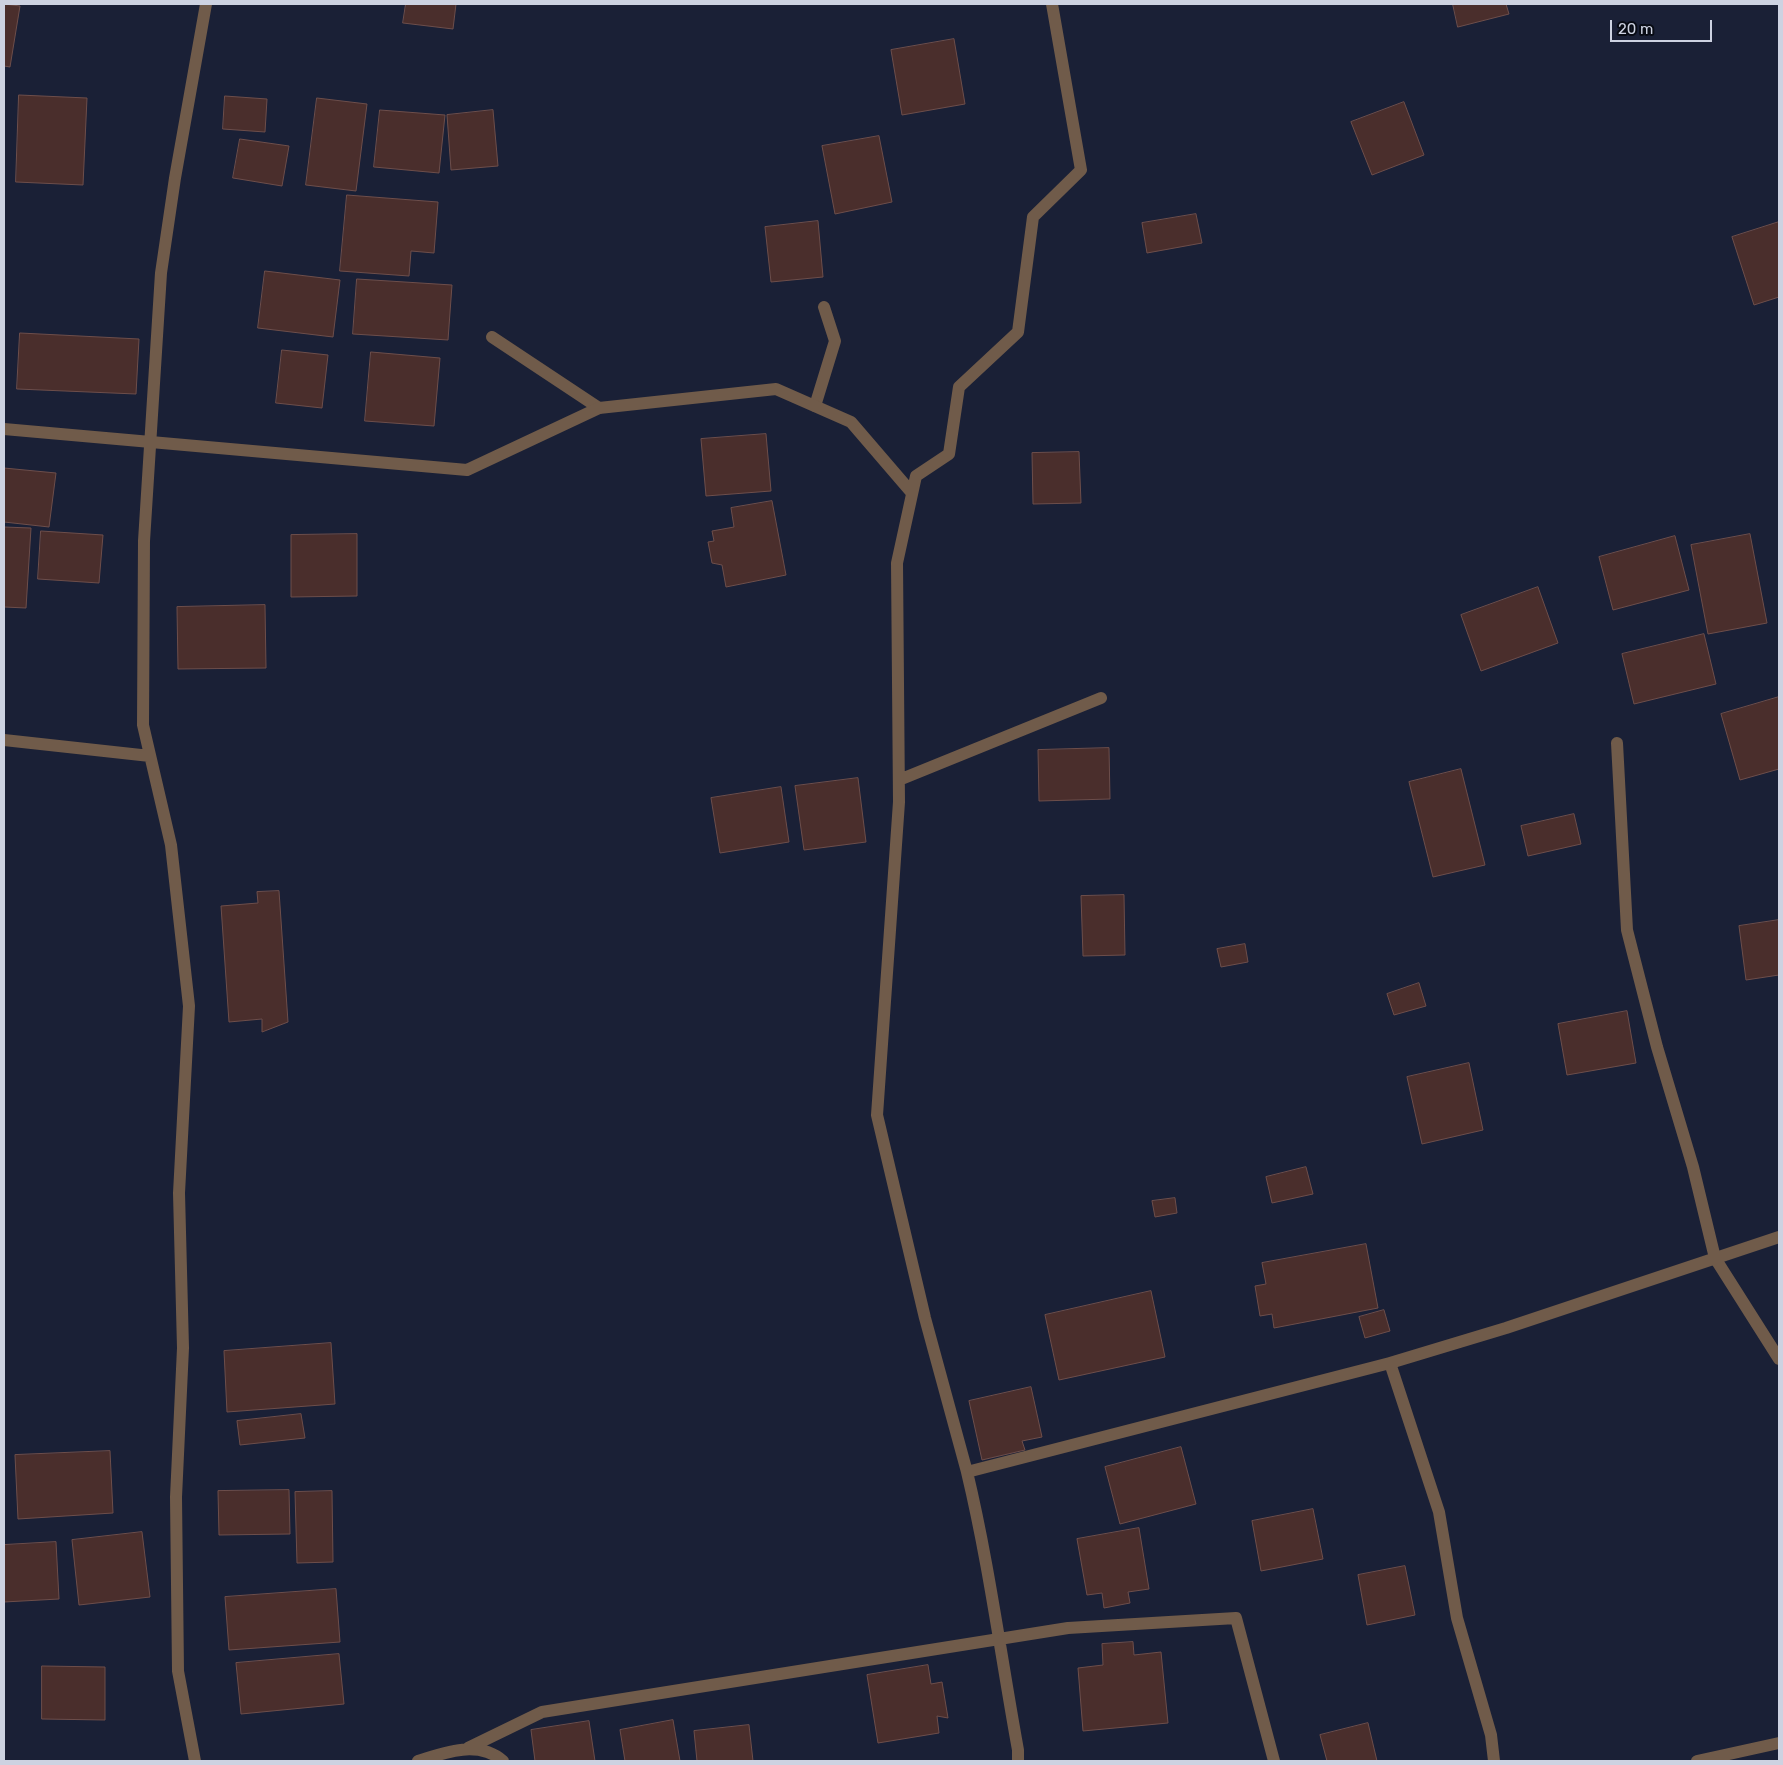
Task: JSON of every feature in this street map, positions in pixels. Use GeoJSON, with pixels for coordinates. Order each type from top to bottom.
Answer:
{"type":"FeatureCollection","features":[{"type":"Feature","properties":{"kind":"street"},"geometry":{"type":"LineString","coordinates":[[195,1761],[178,1671],[176,1497],[183,1348],[179,1193],[189,1006],[171,845],[143,726],[144,541],[161,273],[175,178],[206,4]]}},
{"type":"Feature","properties":{"kind":"street"},"geometry":{"type":"LineString","coordinates":[[1018,1761],[1018,1750],[998,1640],[984,1545],[967,1472],[925,1318],[877,1115],[900,802],[897,563],[916,476],[949,454],[959,387],[1018,332],[1033,217],[1081,170],[1052,4]]}},
{"type":"Feature","properties":{"kind":"street"},"geometry":{"type":"LineString","coordinates":[[815,406],[835,341],[824,307]]}},
{"type":"Feature","properties":{"kind":"street"},"geometry":{"type":"LineString","coordinates":[[492,337],[599,408]]}},
{"type":"Feature","properties":{"kind":"street"},"geometry":{"type":"LineString","coordinates":[[4,429],[467,470],[599,408],[776,389],[851,422],[912,493]]}},
{"type":"Feature","properties":{"kind":"street"},"geometry":{"type":"LineString","coordinates":[[899,780],[1101,698]]}},
{"type":"Feature","properties":{"kind":"street"},"geometry":{"type":"LineString","coordinates":[[4,740],[150,756]]}},
{"type":"Feature","properties":{"kind":"street"},"geometry":{"type":"LineString","coordinates":[[1618,743],[1627,930],[1656,1047],[1693,1167],[1715,1258],[1779,1359]]}},
{"type":"Feature","properties":{"kind":"street"},"geometry":{"type":"LineString","coordinates":[[967,1472],[1390,1363],[1506,1328],[1779,1237]]}},
{"type":"Feature","properties":{"kind":"street"},"geometry":{"type":"LineString","coordinates":[[1390,1363],[1439,1512],[1457,1618],[1492,1736],[1494,1761]]}},
{"type":"Feature","properties":{"kind":"street"},"geometry":{"type":"LineString","coordinates":[[418,1761],[468,1748],[542,1712],[1068,1628],[1236,1618],[1274,1761]]}},
{"type":"Feature","properties":{"kind":"street"},"geometry":{"type":"LineString","coordinates":[[1697,1761],[1779,1742]]}},
{"type":"Feature","properties":{"kind":"street"},"geometry":{"type":"LineString","coordinates":[[468,1748],[494,1754],[503,1761]]}},
{"type":"Feature","properties":{"kind":"building"},"geometry":{"type":"Polygon","coordinates":[[[4,4],[20,6],[10,67],[4,66],[4,4]]]}},
{"type":"Feature","properties":{"kind":"building"},"geometry":{"type":"Polygon","coordinates":[[[406,4],[456,4],[453,29],[403,23],[406,4]]]}},
{"type":"Feature","properties":{"kind":"building"},"geometry":{"type":"Polygon","coordinates":[[[1453,4],[1506,4],[1509,14],[1458,27],[1453,4]]]}},
{"type":"Feature","properties":{"kind":"building"},"geometry":{"type":"Polygon","coordinates":[[[954,39],[965,104],[902,115],[891,50],[954,39]]]}},
{"type":"Feature","properties":{"kind":"building"},"geometry":{"type":"Polygon","coordinates":[[[19,95],[87,98],[83,185],[16,182],[19,95]]]}},
{"type":"Feature","properties":{"kind":"building"},"geometry":{"type":"Polygon","coordinates":[[[225,96],[267,99],[265,132],[223,129],[225,96]]]}},
{"type":"Feature","properties":{"kind":"building"},"geometry":{"type":"Polygon","coordinates":[[[317,98],[367,104],[356,191],[306,185],[317,98]]]}},
{"type":"Feature","properties":{"kind":"building"},"geometry":{"type":"Polygon","coordinates":[[[1404,102],[1424,155],[1372,175],[1351,122],[1404,102]]]}},
{"type":"Feature","properties":{"kind":"building"},"geometry":{"type":"Polygon","coordinates":[[[380,110],[445,115],[439,173],[374,167],[380,110]]]}},
{"type":"Feature","properties":{"kind":"building"},"geometry":{"type":"Polygon","coordinates":[[[493,110],[498,166],[451,170],[447,115],[493,110]]]}},
{"type":"Feature","properties":{"kind":"building"},"geometry":{"type":"Polygon","coordinates":[[[879,136],[892,202],[835,214],[822,146],[879,136]]]}},
{"type":"Feature","properties":{"kind":"building"},"geometry":{"type":"Polygon","coordinates":[[[240,139],[289,146],[282,186],[233,178],[240,139]]]}},
{"type":"Feature","properties":{"kind":"building"},"geometry":{"type":"Polygon","coordinates":[[[347,195],[438,202],[434,253],[411,251],[409,276],[340,271],[347,195]]]}},
{"type":"Feature","properties":{"kind":"building"},"geometry":{"type":"Polygon","coordinates":[[[1196,214],[1202,243],[1147,253],[1142,223],[1196,214]]]}},
{"type":"Feature","properties":{"kind":"building"},"geometry":{"type":"Polygon","coordinates":[[[818,221],[823,277],[771,282],[765,227],[818,221]]]}},
{"type":"Feature","properties":{"kind":"building"},"geometry":{"type":"Polygon","coordinates":[[[1779,222],[1779,297],[1754,305],[1732,237],[1779,222]]]}},
{"type":"Feature","properties":{"kind":"building"},"geometry":{"type":"Polygon","coordinates":[[[265,271],[340,280],[333,337],[258,328],[265,271]]]}},
{"type":"Feature","properties":{"kind":"building"},"geometry":{"type":"Polygon","coordinates":[[[357,279],[452,285],[448,340],[353,334],[357,279]]]}},
{"type":"Feature","properties":{"kind":"building"},"geometry":{"type":"Polygon","coordinates":[[[20,333],[139,339],[136,394],[17,389],[20,333]]]}},
{"type":"Feature","properties":{"kind":"building"},"geometry":{"type":"Polygon","coordinates":[[[282,350],[328,355],[322,408],[276,403],[282,350]]]}},
{"type":"Feature","properties":{"kind":"building"},"geometry":{"type":"Polygon","coordinates":[[[371,352],[440,358],[434,426],[365,421],[371,352]]]}},
{"type":"Feature","properties":{"kind":"building"},"geometry":{"type":"Polygon","coordinates":[[[766,434],[771,491],[706,496],[701,439],[766,434]]]}},
{"type":"Feature","properties":{"kind":"building"},"geometry":{"type":"Polygon","coordinates":[[[1079,452],[1081,503],[1033,504],[1032,453],[1079,452]]]}},
{"type":"Feature","properties":{"kind":"building"},"geometry":{"type":"Polygon","coordinates":[[[4,468],[56,473],[49,527],[4,522],[4,468]]]}},
{"type":"Feature","properties":{"kind":"building"},"geometry":{"type":"Polygon","coordinates":[[[772,501],[786,575],[726,587],[722,565],[712,563],[708,542],[714,541],[712,531],[734,527],[731,508],[772,501]]]}},
{"type":"Feature","properties":{"kind":"building"},"geometry":{"type":"Polygon","coordinates":[[[4,527],[31,528],[26,608],[4,607],[4,527]]]}},
{"type":"Feature","properties":{"kind":"building"},"geometry":{"type":"Polygon","coordinates":[[[41,531],[103,535],[99,583],[38,579],[41,531]]]}},
{"type":"Feature","properties":{"kind":"building"},"geometry":{"type":"Polygon","coordinates":[[[357,534],[357,596],[291,597],[291,535],[357,534]]]}},
{"type":"Feature","properties":{"kind":"building"},"geometry":{"type":"Polygon","coordinates":[[[1750,534],[1767,623],[1708,634],[1691,545],[1750,534]]]}},
{"type":"Feature","properties":{"kind":"building"},"geometry":{"type":"Polygon","coordinates":[[[1675,536],[1689,590],[1613,610],[1599,557],[1675,536]]]}},
{"type":"Feature","properties":{"kind":"building"},"geometry":{"type":"Polygon","coordinates":[[[1538,587],[1558,643],[1481,671],[1461,615],[1538,587]]]}},
{"type":"Feature","properties":{"kind":"building"},"geometry":{"type":"Polygon","coordinates":[[[265,605],[266,668],[178,669],[177,607],[265,605]]]}},
{"type":"Feature","properties":{"kind":"building"},"geometry":{"type":"Polygon","coordinates":[[[1704,634],[1716,684],[1634,704],[1622,654],[1704,634]]]}},
{"type":"Feature","properties":{"kind":"building"},"geometry":{"type":"Polygon","coordinates":[[[1779,697],[1779,769],[1740,780],[1721,714],[1779,697]]]}},
{"type":"Feature","properties":{"kind":"building"},"geometry":{"type":"Polygon","coordinates":[[[1109,748],[1110,799],[1039,801],[1038,750],[1109,748]]]}},
{"type":"Feature","properties":{"kind":"building"},"geometry":{"type":"Polygon","coordinates":[[[1461,769],[1485,865],[1433,877],[1409,782],[1461,769]]]}},
{"type":"Feature","properties":{"kind":"building"},"geometry":{"type":"Polygon","coordinates":[[[858,778],[866,842],[804,850],[795,786],[858,778]]]}},
{"type":"Feature","properties":{"kind":"building"},"geometry":{"type":"Polygon","coordinates":[[[781,787],[789,842],[720,853],[711,798],[781,787]]]}},
{"type":"Feature","properties":{"kind":"building"},"geometry":{"type":"Polygon","coordinates":[[[1574,814],[1581,844],[1528,856],[1521,826],[1574,814]]]}},
{"type":"Feature","properties":{"kind":"building"},"geometry":{"type":"Polygon","coordinates":[[[279,891],[288,1022],[262,1032],[262,1019],[229,1022],[221,906],[258,903],[257,892],[279,891]]]}},
{"type":"Feature","properties":{"kind":"building"},"geometry":{"type":"Polygon","coordinates":[[[1124,895],[1125,955],[1083,956],[1081,896],[1124,895]]]}},
{"type":"Feature","properties":{"kind":"building"},"geometry":{"type":"Polygon","coordinates":[[[1779,920],[1779,975],[1746,980],[1739,926],[1779,920]]]}},
{"type":"Feature","properties":{"kind":"building"},"geometry":{"type":"Polygon","coordinates":[[[1245,944],[1248,962],[1221,967],[1217,949],[1245,944]]]}},
{"type":"Feature","properties":{"kind":"building"},"geometry":{"type":"Polygon","coordinates":[[[1419,983],[1426,1006],[1394,1015],[1387,994],[1419,983]]]}},
{"type":"Feature","properties":{"kind":"building"},"geometry":{"type":"Polygon","coordinates":[[[1627,1011],[1636,1063],[1567,1075],[1558,1024],[1627,1011]]]}},
{"type":"Feature","properties":{"kind":"building"},"geometry":{"type":"Polygon","coordinates":[[[1469,1063],[1483,1130],[1422,1144],[1407,1077],[1469,1063]]]}},
{"type":"Feature","properties":{"kind":"building"},"geometry":{"type":"Polygon","coordinates":[[[1306,1167],[1313,1194],[1272,1203],[1266,1177],[1306,1167]]]}},
{"type":"Feature","properties":{"kind":"building"},"geometry":{"type":"Polygon","coordinates":[[[1175,1198],[1177,1213],[1155,1217],[1152,1201],[1175,1198]]]}},
{"type":"Feature","properties":{"kind":"building"},"geometry":{"type":"Polygon","coordinates":[[[1366,1244],[1378,1308],[1274,1328],[1272,1314],[1260,1316],[1255,1286],[1266,1284],[1262,1263],[1366,1244]]]}},
{"type":"Feature","properties":{"kind":"building"},"geometry":{"type":"Polygon","coordinates":[[[1151,1291],[1165,1357],[1059,1380],[1045,1315],[1151,1291]]]}},
{"type":"Feature","properties":{"kind":"building"},"geometry":{"type":"Polygon","coordinates":[[[1384,1310],[1390,1331],[1365,1338],[1359,1317],[1384,1310]]]}},
{"type":"Feature","properties":{"kind":"building"},"geometry":{"type":"Polygon","coordinates":[[[331,1343],[335,1404],[227,1412],[224,1351],[331,1343]]]}},
{"type":"Feature","properties":{"kind":"building"},"geometry":{"type":"Polygon","coordinates":[[[1031,1387],[1042,1437],[1022,1441],[1025,1450],[982,1460],[969,1401],[1031,1387]]]}},
{"type":"Feature","properties":{"kind":"building"},"geometry":{"type":"Polygon","coordinates":[[[301,1414],[305,1438],[240,1445],[237,1421],[301,1414]]]}},
{"type":"Feature","properties":{"kind":"building"},"geometry":{"type":"Polygon","coordinates":[[[1181,1447],[1196,1504],[1120,1524],[1105,1467],[1181,1447]]]}},
{"type":"Feature","properties":{"kind":"building"},"geometry":{"type":"Polygon","coordinates":[[[110,1451],[113,1513],[18,1519],[15,1455],[110,1451]]]}},
{"type":"Feature","properties":{"kind":"building"},"geometry":{"type":"Polygon","coordinates":[[[289,1490],[290,1534],[219,1535],[218,1491],[289,1490]]]}},
{"type":"Feature","properties":{"kind":"building"},"geometry":{"type":"Polygon","coordinates":[[[332,1491],[333,1562],[297,1563],[295,1492],[332,1491]]]}},
{"type":"Feature","properties":{"kind":"building"},"geometry":{"type":"Polygon","coordinates":[[[1313,1509],[1323,1559],[1261,1571],[1252,1521],[1313,1509]]]}},
{"type":"Feature","properties":{"kind":"building"},"geometry":{"type":"Polygon","coordinates":[[[1139,1528],[1149,1589],[1128,1592],[1130,1603],[1104,1608],[1102,1593],[1087,1595],[1077,1539],[1139,1528]]]}},
{"type":"Feature","properties":{"kind":"building"},"geometry":{"type":"Polygon","coordinates":[[[142,1532],[150,1597],[79,1605],[72,1540],[142,1532]]]}},
{"type":"Feature","properties":{"kind":"building"},"geometry":{"type":"Polygon","coordinates":[[[56,1542],[59,1599],[4,1602],[4,1545],[56,1542]]]}},
{"type":"Feature","properties":{"kind":"building"},"geometry":{"type":"Polygon","coordinates":[[[1405,1566],[1415,1615],[1367,1625],[1358,1575],[1405,1566]]]}},
{"type":"Feature","properties":{"kind":"building"},"geometry":{"type":"Polygon","coordinates":[[[336,1589],[340,1642],[229,1650],[225,1597],[336,1589]]]}},
{"type":"Feature","properties":{"kind":"building"},"geometry":{"type":"Polygon","coordinates":[[[1133,1642],[1134,1655],[1161,1652],[1168,1723],[1083,1731],[1078,1668],[1103,1665],[1102,1644],[1133,1642]]]}},
{"type":"Feature","properties":{"kind":"building"},"geometry":{"type":"Polygon","coordinates":[[[339,1654],[344,1704],[241,1714],[236,1663],[339,1654]]]}},
{"type":"Feature","properties":{"kind":"building"},"geometry":{"type":"Polygon","coordinates":[[[928,1665],[931,1684],[942,1682],[948,1718],[937,1716],[939,1733],[878,1743],[867,1675],[928,1665]]]}},
{"type":"Feature","properties":{"kind":"building"},"geometry":{"type":"Polygon","coordinates":[[[42,1666],[105,1667],[105,1720],[42,1719],[42,1666]]]}},
{"type":"Feature","properties":{"kind":"building"},"geometry":{"type":"Polygon","coordinates":[[[673,1720],[680,1761],[625,1761],[620,1730],[673,1720]]]}},
{"type":"Feature","properties":{"kind":"building"},"geometry":{"type":"Polygon","coordinates":[[[589,1721],[595,1761],[535,1761],[531,1730],[589,1721]]]}},
{"type":"Feature","properties":{"kind":"building"},"geometry":{"type":"Polygon","coordinates":[[[1368,1723],[1377,1761],[1327,1761],[1320,1735],[1368,1723]]]}},
{"type":"Feature","properties":{"kind":"building"},"geometry":{"type":"Polygon","coordinates":[[[749,1725],[753,1761],[697,1761],[694,1731],[749,1725]]]}}]}
